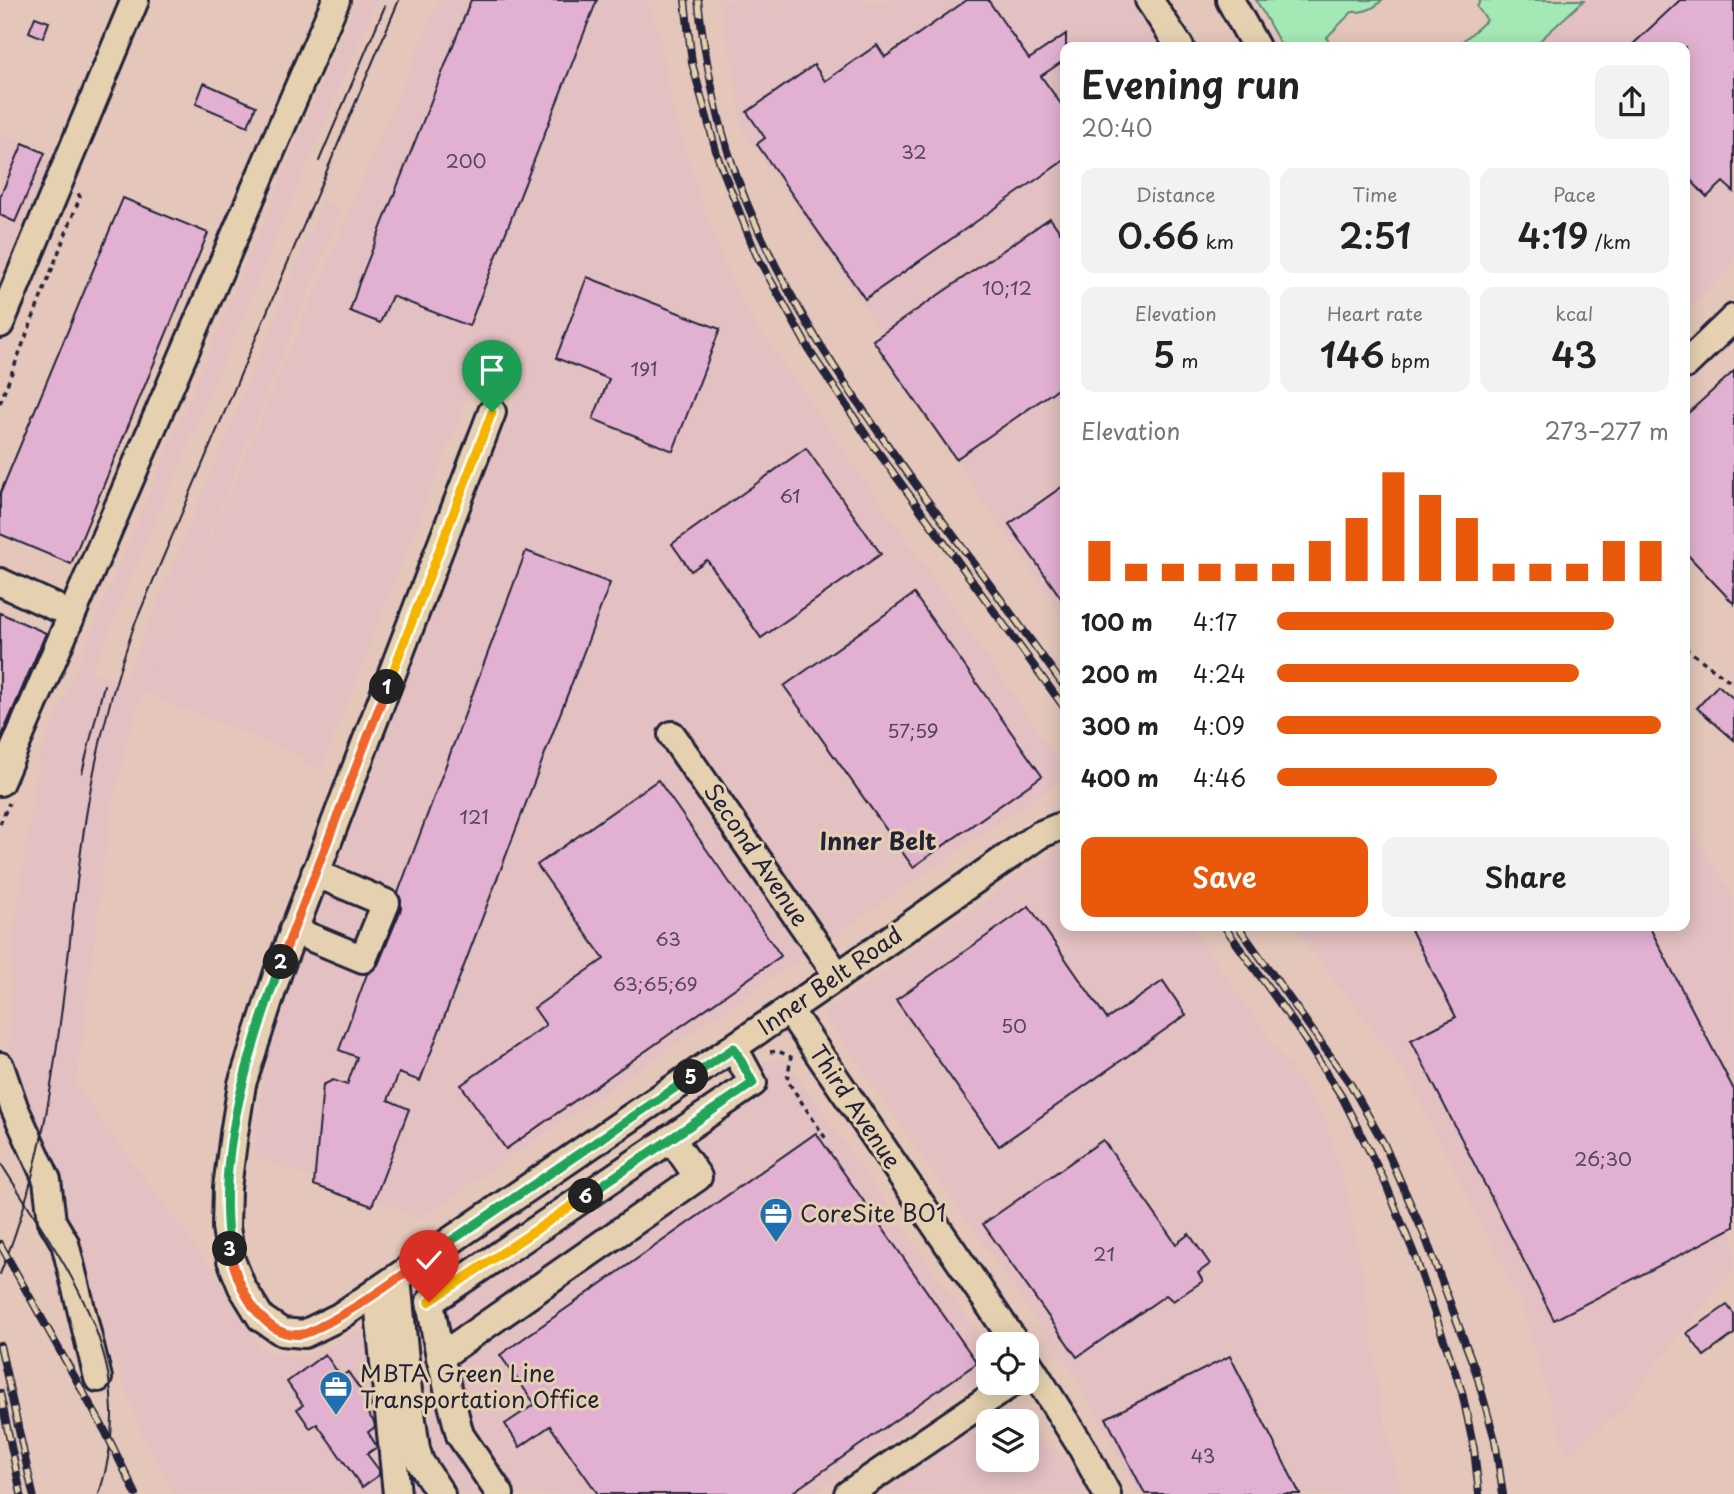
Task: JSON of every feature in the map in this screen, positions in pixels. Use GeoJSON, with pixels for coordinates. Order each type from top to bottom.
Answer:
{"type":"FeatureCollection","features":[{"type":"Feature","properties":{"kind":"street"},"geometry":{"type":"LineString","coordinates":[[0,324],[135,0]]}},
{"type":"Feature","properties":{"kind":"street"},"geometry":{"type":"LineString","coordinates":[[0,782],[335,0]]}},
{"type":"Feature","properties":{"kind":"street"},"geometry":{"type":"LineString","coordinates":[[1149,0],[1177,42]]}},
{"type":"Feature","properties":{"kind":"street"},"geometry":{"type":"LineString","coordinates":[[1230,0],[1250,42]]}},
{"type":"Feature","properties":{"kind":"street"},"geometry":{"type":"LineString","coordinates":[[1690,360],[1734,318]]}},
{"type":"Feature","properties":{"kind":"street","name":"Inner Belt Road"},"geometry":{"type":"LineString","coordinates":[[492,412],[293,930],[242,1084],[227,1188],[226,1227],[231,1260],[242,1287],[261,1318],[282,1332],[304,1334],[339,1317],[838,976],[1039,835],[1060,813]]}},
{"type":"Feature","properties":{"kind":"street"},"geometry":{"type":"LineString","coordinates":[[0,582],[55,607]]}},
{"type":"Feature","properties":{"kind":"street","name":"Second Avenue"},"geometry":{"type":"LineString","coordinates":[[672,735],[838,976]]}},
{"type":"Feature","properties":{"kind":"street","name":"Inner Belt Road"},"geometry":{"type":"LineString","coordinates":[[1039,835],[1060,826]]}},
{"type":"Feature","properties":{"kind":"street"},"geometry":{"type":"LineString","coordinates":[[293,930],[363,959],[386,903],[315,873]]}},
{"type":"Feature","properties":{"kind":"street","name":"Third Avenue"},"geometry":{"type":"LineString","coordinates":[[789,1010],[1008,1332]]}},
{"type":"Feature","properties":{"kind":"street"},"geometry":{"type":"LineString","coordinates":[[500,1494],[460,1435],[429,1302],[753,1083],[740,1044]]}},
{"type":"Feature","properties":{"kind":"street"},"geometry":{"type":"LineString","coordinates":[[0,1066],[14,1107],[47,1180],[52,1221],[65,1243],[98,1378]]}},
{"type":"Feature","properties":{"kind":"street"},"geometry":{"type":"LineString","coordinates":[[440,1357],[698,1177],[671,1138]]}},
{"type":"Feature","properties":{"kind":"street"},"geometry":{"type":"LineString","coordinates":[[387,1285],[397,1494]]}},
{"type":"Feature","properties":{"kind":"street"},"geometry":{"type":"LineString","coordinates":[[387,1285],[408,1391],[416,1449],[420,1462],[441,1494]]}},
{"type":"Feature","properties":{"kind":"street"},"geometry":{"type":"LineString","coordinates":[[1039,1390],[1081,1446],[1107,1494]]}},
{"type":"Feature","properties":{"kind":"street"},"geometry":{"type":"LineString","coordinates":[[848,1494],[990,1395]]}},
{"type":"Feature","properties":{"kind":"path"},"geometry":{"type":"LineString","coordinates":[[0,402],[80,197],[65,164]]}},
{"type":"Feature","properties":{"kind":"path"},"geometry":{"type":"LineString","coordinates":[[1690,652],[1734,684]]}},
{"type":"Feature","properties":{"kind":"path"},"geometry":{"type":"LineString","coordinates":[[740,1044],[756,1056],[774,1051],[791,1057],[787,1080],[826,1139]]}},
{"type":"Feature","properties":{"kind":"shaded area"},"geometry":{"type":"Polygon","coordinates":[[[357,0],[377,0],[91,673],[125,681],[323,201],[341,211],[154,670],[439,0],[643,0],[650,4],[662,48],[671,103],[708,222],[741,303],[1060,763],[1060,781],[420,1219],[374,1199],[254,1157],[268,1050],[279,1004],[519,388],[472,367],[469,393],[321,769],[304,763],[303,756],[144,693],[131,724],[110,813],[76,1086],[215,1274],[262,1350],[296,1358],[320,1352],[362,1330],[391,1306],[404,1494],[175,1494],[144,1439],[132,1408],[66,1231],[9,1054],[13,938],[38,759],[357,0]]]}},
{"type":"Feature","properties":{"kind":"shaded area"},"geometry":{"type":"Polygon","coordinates":[[[718,0],[1139,0],[1167,42],[1060,42],[1060,612],[982,501],[864,306],[742,129],[732,60],[718,0]]]}},
{"type":"Feature","properties":{"kind":"shaded area"},"geometry":{"type":"Polygon","coordinates":[[[1584,0],[1734,0],[1734,265],[1690,306],[1690,42],[1538,42],[1584,0]]]}},
{"type":"Feature","properties":{"kind":"shaded area"},"geometry":{"type":"Polygon","coordinates":[[[0,135],[52,158],[0,278],[0,135]]]}},
{"type":"Feature","properties":{"kind":"shaded area"},"geometry":{"type":"Polygon","coordinates":[[[1690,828],[1734,898],[1734,1269],[1682,1330],[1623,1408],[1567,1458],[1519,1299],[1406,1074],[1297,931],[1690,931],[1690,828]]]}},
{"type":"Feature","properties":{"kind":"shaded area"},"geometry":{"type":"Polygon","coordinates":[[[1060,847],[1060,931],[1194,931],[1324,1116],[1346,1188],[1370,1316],[1376,1378],[1401,1494],[1139,1494],[1076,1377],[823,1014],[1060,847]]]}},
{"type":"Feature","properties":{"kind":"shaded area","name":"CoreSite BO1"},"geometry":{"type":"Polygon","coordinates":[[[785,1059],[976,1332],[976,1382],[814,1494],[408,1494],[402,1424],[431,1422],[422,1296],[762,1062],[785,1059]]]}},
{"type":"Feature","properties":{"kind":"shaded area"},"geometry":{"type":"Polygon","coordinates":[[[965,1399],[976,1416],[976,1472],[1039,1472],[1039,1441],[1056,1450],[1080,1477],[1087,1494],[828,1494],[965,1399]]]}},
{"type":"Feature","properties":{"kind":"green space"},"geometry":{"type":"Polygon","coordinates":[[[1256,0],[1382,0],[1368,10],[1352,12],[1326,38],[1330,42],[1279,42],[1256,0]]]}},
{"type":"Feature","properties":{"kind":"green space"},"geometry":{"type":"Polygon","coordinates":[[[1481,0],[1584,0],[1538,42],[1462,42],[1487,20],[1477,7],[1481,0]]]}},
{"type":"Feature","properties":{"kind":"building"},"geometry":{"type":"Polygon","coordinates":[[[471,0],[597,0],[469,326],[392,296],[380,323],[350,311],[471,0]]]}},
{"type":"Feature","properties":{"kind":"building"},"geometry":{"type":"Polygon","coordinates":[[[967,0],[988,0],[1029,59],[1066,34],[1066,42],[1060,42],[1060,63],[1041,76],[1060,103],[1060,163],[865,299],[757,144],[765,138],[747,112],[814,65],[825,81],[877,45],[885,57],[967,0]]]}},
{"type":"Feature","properties":{"kind":"building"},"geometry":{"type":"Polygon","coordinates":[[[1680,0],[1734,0],[1734,192],[1723,182],[1707,197],[1690,179],[1690,42],[1635,42],[1680,0]]]}},
{"type":"Feature","properties":{"kind":"building"},"geometry":{"type":"Polygon","coordinates":[[[35,17],[49,22],[43,38],[29,32],[35,17]]]}},
{"type":"Feature","properties":{"kind":"building"},"geometry":{"type":"Polygon","coordinates":[[[204,83],[256,106],[248,126],[196,104],[204,83]]]}},
{"type":"Feature","properties":{"kind":"building"},"geometry":{"type":"Polygon","coordinates":[[[23,143],[45,153],[15,222],[0,215],[0,197],[23,143]]]}},
{"type":"Feature","properties":{"kind":"building"},"geometry":{"type":"Polygon","coordinates":[[[123,198],[208,233],[71,564],[0,534],[0,494],[123,198]]]}},
{"type":"Feature","properties":{"kind":"building"},"geometry":{"type":"Polygon","coordinates":[[[1050,218],[1060,232],[1060,387],[956,459],[873,340],[1050,218]]]}},
{"type":"Feature","properties":{"kind":"building"},"geometry":{"type":"Polygon","coordinates":[[[587,277],[720,329],[673,451],[593,419],[609,379],[556,358],[587,277]]]}},
{"type":"Feature","properties":{"kind":"building"},"geometry":{"type":"Polygon","coordinates":[[[1734,371],[1734,604],[1690,557],[1690,411],[1734,371]]]}},
{"type":"Feature","properties":{"kind":"building"},"geometry":{"type":"Polygon","coordinates":[[[806,448],[881,554],[761,638],[707,560],[691,571],[672,544],[806,448]]]}},
{"type":"Feature","properties":{"kind":"building"},"geometry":{"type":"Polygon","coordinates":[[[1060,488],[1060,596],[1009,524],[1060,488]]]}},
{"type":"Feature","properties":{"kind":"building"},"geometry":{"type":"Polygon","coordinates":[[[526,551],[610,583],[420,1081],[399,1073],[388,1100],[409,1109],[372,1206],[314,1185],[323,1085],[333,1080],[347,1085],[357,1057],[339,1050],[367,974],[378,965],[401,909],[398,893],[526,551]]]}},
{"type":"Feature","properties":{"kind":"building"},"geometry":{"type":"Polygon","coordinates":[[[914,594],[1042,776],[913,867],[784,686],[914,594]]]}},
{"type":"Feature","properties":{"kind":"building"},"geometry":{"type":"Polygon","coordinates":[[[0,613],[46,633],[0,740],[0,613]]]}},
{"type":"Feature","properties":{"kind":"building"},"geometry":{"type":"Polygon","coordinates":[[[1718,685],[1734,699],[1734,740],[1697,708],[1718,685]]]}},
{"type":"Feature","properties":{"kind":"building"},"geometry":{"type":"Polygon","coordinates":[[[658,780],[781,956],[506,1149],[461,1085],[546,1025],[534,1008],[604,959],[537,865],[658,780]]]}},
{"type":"Feature","properties":{"kind":"building"},"geometry":{"type":"Polygon","coordinates":[[[1029,906],[1107,1019],[1163,981],[1186,1015],[999,1146],[896,1000],[1029,906]]]}},
{"type":"Feature","properties":{"kind":"building"},"geometry":{"type":"Polygon","coordinates":[[[1412,931],[1652,931],[1734,1090],[1734,1227],[1554,1320],[1411,1040],[1456,1017],[1412,931]]]}},
{"type":"Feature","properties":{"kind":"building","name":"CoreSite BO1"},"geometry":{"type":"Polygon","coordinates":[[[816,1133],[976,1364],[790,1494],[598,1494],[550,1426],[520,1447],[505,1424],[535,1404],[500,1355],[816,1133]]]}},
{"type":"Feature","properties":{"kind":"building"},"geometry":{"type":"Polygon","coordinates":[[[1103,1140],[1176,1244],[1189,1234],[1210,1264],[1198,1273],[1203,1281],[1173,1301],[1166,1295],[1077,1357],[983,1224],[1103,1140]]]}},
{"type":"Feature","properties":{"kind":"building"},"geometry":{"type":"Polygon","coordinates":[[[1727,1305],[1734,1314],[1734,1334],[1704,1356],[1687,1333],[1727,1305]]]}},
{"type":"Feature","properties":{"kind":"building","name":"MBTA Green Line Transportation Office"},"geometry":{"type":"Polygon","coordinates":[[[325,1354],[341,1377],[348,1372],[372,1406],[366,1411],[375,1427],[368,1432],[377,1447],[367,1454],[379,1470],[379,1475],[362,1487],[317,1424],[310,1428],[297,1409],[303,1405],[287,1382],[325,1354]]]}},
{"type":"Feature","properties":{"kind":"building"},"geometry":{"type":"Polygon","coordinates":[[[1230,1356],[1300,1494],[1145,1494],[1106,1418],[1230,1356]]]}},
{"type":"Feature","properties":{"kind":"tram line"},"geometry":{"type":"LineString","coordinates":[[0,1274],[36,1162],[48,1105],[86,816],[105,720],[119,673],[134,626],[399,0]]}},
{"type":"Feature","properties":{"kind":"tram line"},"geometry":{"type":"LineString","coordinates":[[319,161],[385,6]]}},
{"type":"Feature","properties":{"kind":"tram line"},"geometry":{"type":"LineString","coordinates":[[82,773],[104,685]]}},
{"type":"Feature","properties":{"kind":"tram line"},"geometry":{"type":"LineString","coordinates":[[0,1162],[72,1279],[91,1318],[105,1358],[112,1400],[110,1445],[99,1494]]}},
{"type":"Feature","properties":{"kind":"railway"},"geometry":{"type":"LineString","coordinates":[[685,0],[692,63],[718,158],[756,254],[811,353],[868,438],[1060,702]]}},
{"type":"Feature","properties":{"kind":"railway"},"geometry":{"type":"LineString","coordinates":[[698,0],[710,76],[728,151],[745,198],[787,288],[867,415],[1060,681]]}},
{"type":"Feature","properties":{"kind":"railway"},"geometry":{"type":"LineString","coordinates":[[1228,931],[1298,1029],[1342,1097],[1385,1182],[1415,1256],[1462,1392],[1474,1449],[1479,1494]]}},
{"type":"Feature","properties":{"kind":"railway"},"geometry":{"type":"LineString","coordinates":[[1242,931],[1351,1085],[1384,1144],[1426,1239],[1476,1372],[1495,1440],[1503,1494]]}},
{"type":"Feature","properties":{"kind":"railway"},"geometry":{"type":"LineString","coordinates":[[0,1244],[105,1431],[136,1494]]}},
{"type":"Feature","properties":{"kind":"railway"},"geometry":{"type":"LineString","coordinates":[[0,1345],[33,1494]]}},
{"type":"Feature","properties":{"kind":"railway"},"geometry":{"type":"LineString","coordinates":[[0,1393],[21,1494]]}},
{"type":"Feature","properties":{"kind":"place","name":"CoreSite BO1"},"geometry":{"type":"Point","coordinates":[776,1244]}},
{"type":"Feature","properties":{"kind":"place","name":"MBTA Green Line Transportation Office"},"geometry":{"type":"Point","coordinates":[336,1417]}},
{"type":"Feature","properties":{"kind":"district","name":"Inner Belt"},"geometry":{"type":"Point","coordinates":[878,842]}},
{"type":"Feature","properties":{"kind":"route"},"geometry":{"type":"LineString","coordinates":[[429,1302],[753,1083],[734,1048],[339,1317],[304,1334],[282,1332],[261,1318],[242,1287],[231,1260],[226,1227],[227,1188],[242,1084],[260,1024],[293,930],[492,412]]}}]}
